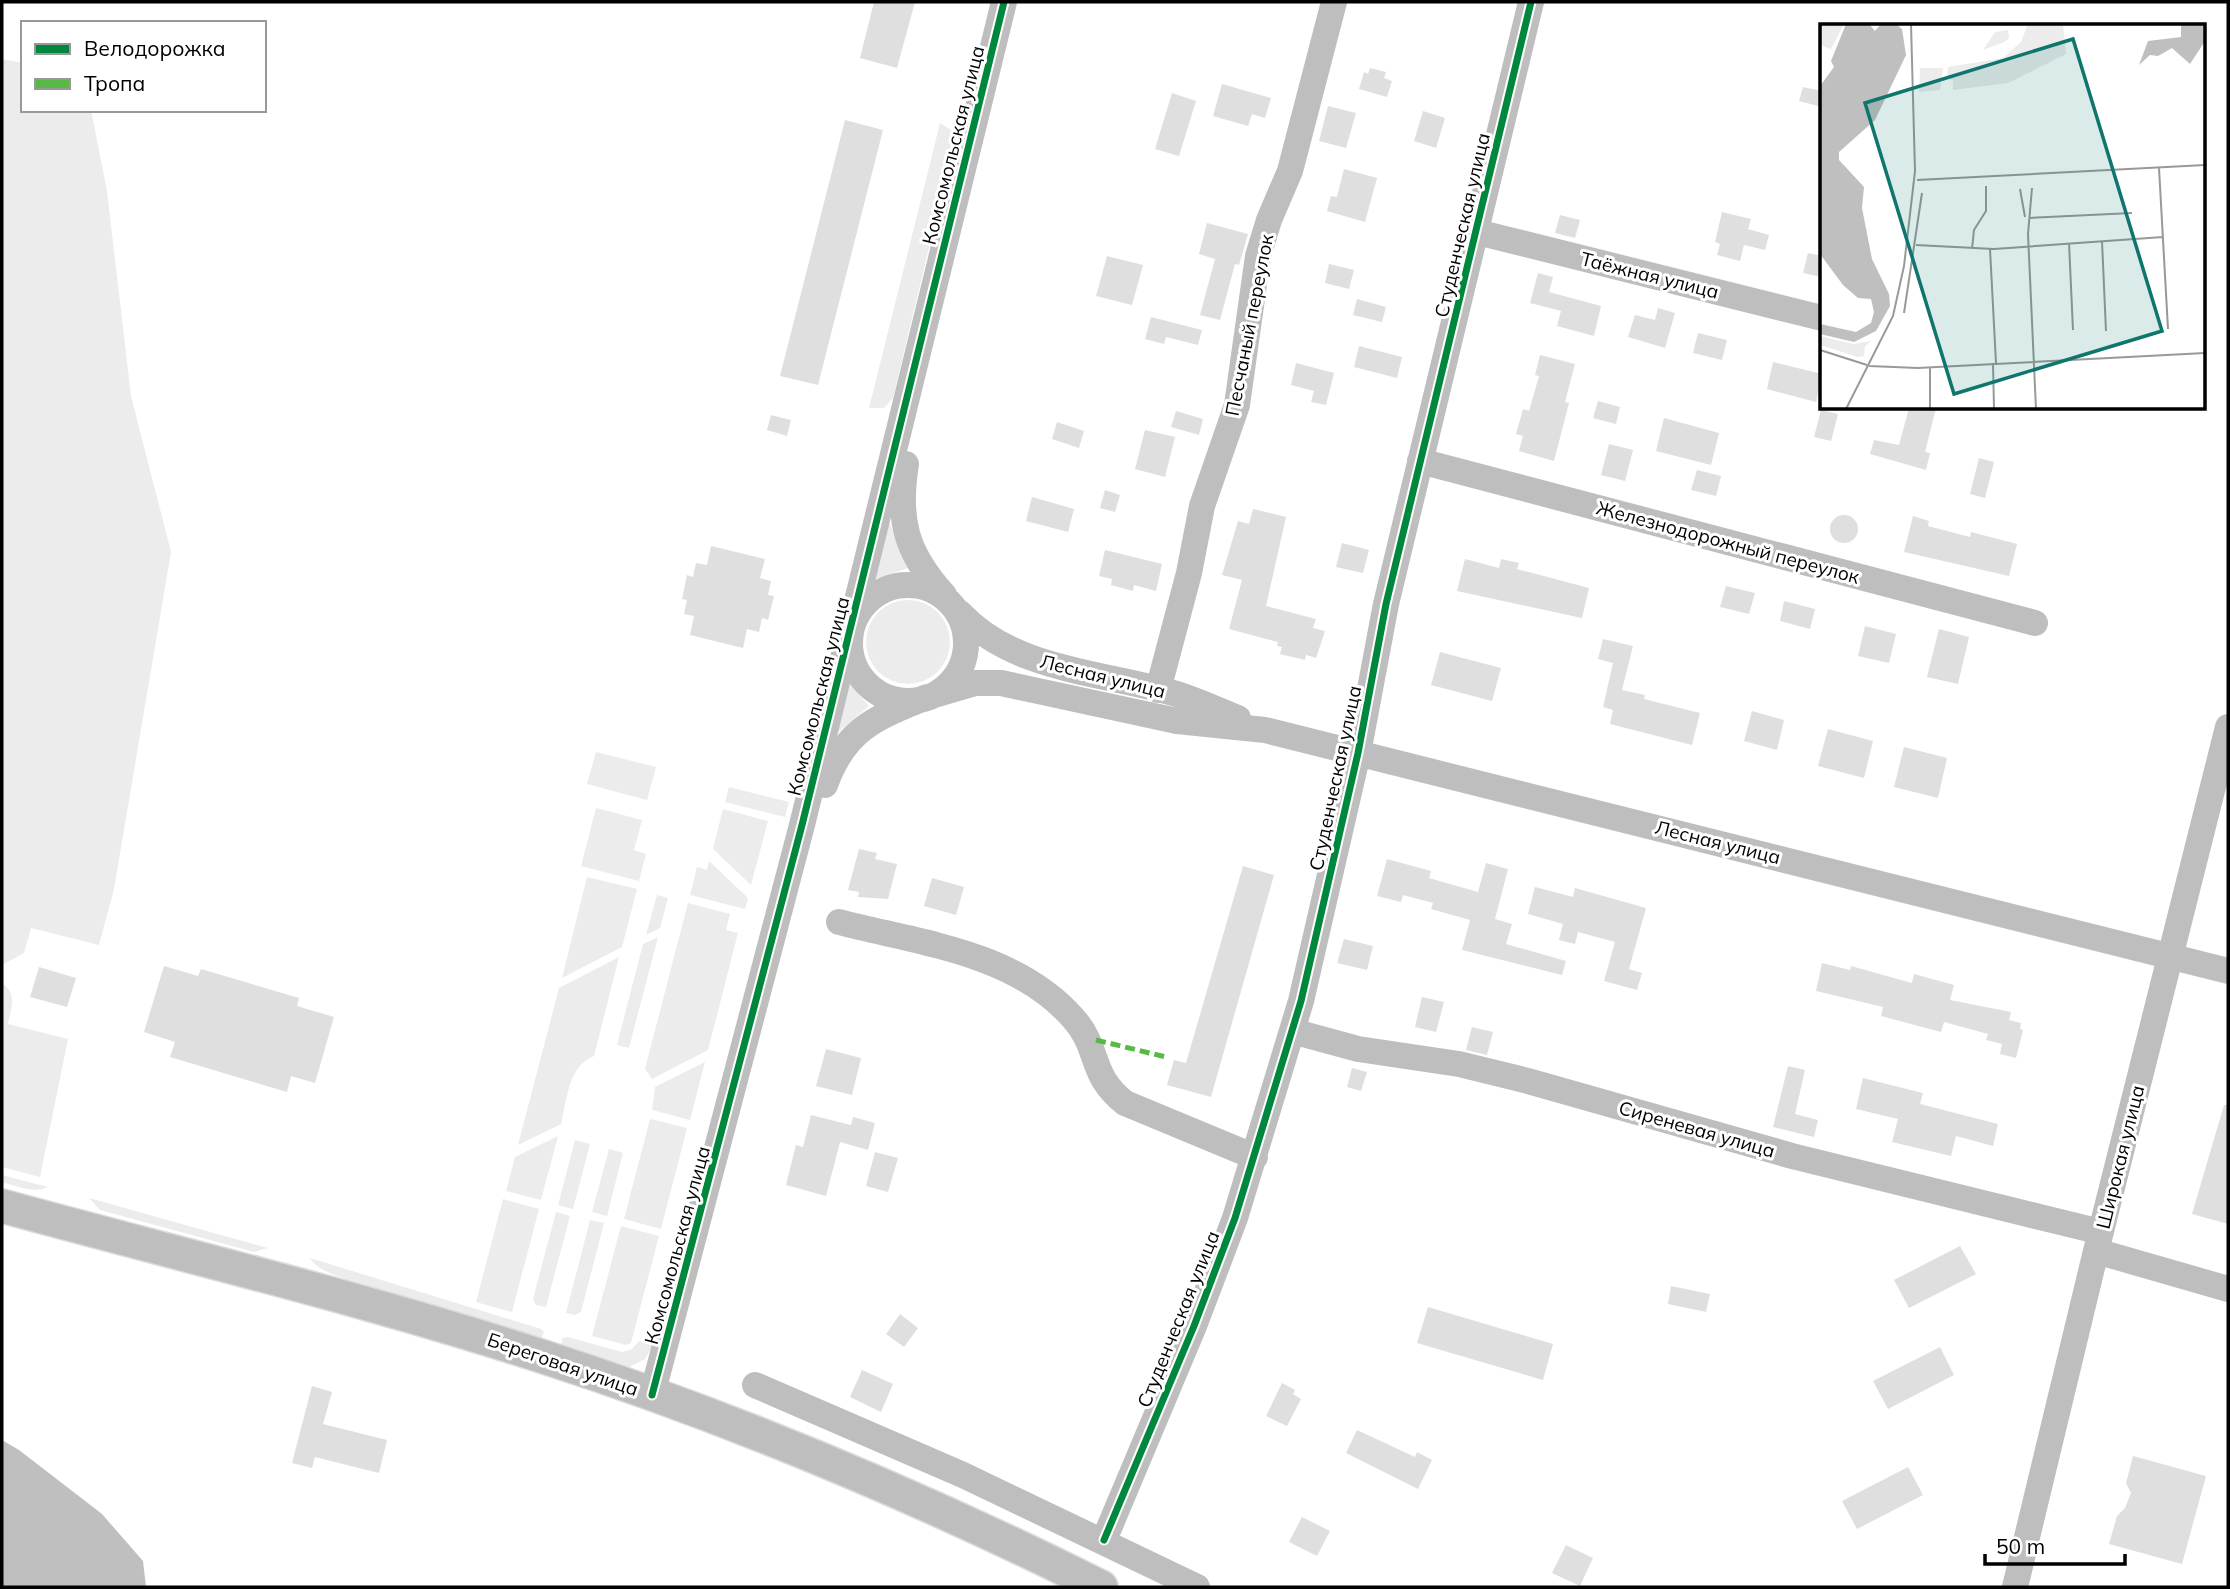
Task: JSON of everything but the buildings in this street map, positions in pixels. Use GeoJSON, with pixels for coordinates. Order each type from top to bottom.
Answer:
{"type":"FeatureCollection","features":[{"type":"Feature","properties":{"kind":"main road","name":"Береговая улица"},"geometry":{"type":"LineString","coordinates":[[2,1206],[460,1331],[649,1403],[882,1486],[1101,1587]]}},
{"type":"Feature","properties":{"kind":"main road","name":"Береговая улица"},"geometry":{"type":"LineString","coordinates":[[2,1225],[408,1334],[649,1403],[1058,1587]]}},
{"type":"Feature","properties":{"kind":"street","name":"Комсомольская улица"},"geometry":{"type":"LineString","coordinates":[[649,1403],[757,1004],[1004,2]]}},
{"type":"Feature","properties":{"kind":"street","name":"Песчаный переулок"},"geometry":{"type":"LineString","coordinates":[[1158,690],[1186,584],[1208,483],[1237,405],[1258,256],[1269,220],[1290,171],[1334,2]]}},
{"type":"Feature","properties":{"kind":"street","name":"Студенческая улица"},"geometry":{"type":"LineString","coordinates":[[1104,1541],[1194,1326],[1255,1157],[1292,1031],[1358,753],[1386,604],[1531,2]]}},
{"type":"Feature","properties":{"kind":"street","name":"Таёжная улица"},"geometry":{"type":"LineString","coordinates":[[1477,232],[1820,318]]}},
{"type":"Feature","properties":{"kind":"street","name":"Комсомольская улица"},"geometry":{"type":"LineString","coordinates":[[935,283],[929,363],[906,462],[901,509],[911,549],[926,575],[951,604]]}},
{"type":"Feature","properties":{"kind":"street","name":"Железнодорожный переулок"},"geometry":{"type":"LineString","coordinates":[[1420,461],[2035,623]]}},
{"type":"Feature","properties":{"kind":"street"},"geometry":{"type":"LineString","coordinates":[[893,587],[924,587],[951,604],[965,629],[965,652],[955,677],[931,696],[901,700],[872,688],[856,667],[851,630],[867,602],[893,587]]}},
{"type":"Feature","properties":{"kind":"street","name":"Лесная улица"},"geometry":{"type":"LineString","coordinates":[[951,604],[980,634],[1005,649],[1183,696],[1265,730]]}},
{"type":"Feature","properties":{"kind":"street","name":"Лесная улица"},"geometry":{"type":"LineString","coordinates":[[931,696],[975,683],[1001,683],[1177,721],[1265,730],[2228,971]]}},
{"type":"Feature","properties":{"kind":"street","name":"Комсомольская улица"},"geometry":{"type":"LineString","coordinates":[[757,1004],[793,906],[823,792],[837,755],[854,734],[873,721],[931,696]]}},
{"type":"Feature","properties":{"kind":"street","name":"Широкая улица"},"geometry":{"type":"LineString","coordinates":[[2015,1587],[2098,1241],[2228,727]]}},
{"type":"Feature","properties":{"kind":"street"},"geometry":{"type":"LineString","coordinates":[[839,922],[984,960],[1017,972],[1049,996],[1083,1029],[1098,1074],[1110,1091],[1125,1103],[1255,1157]]}},
{"type":"Feature","properties":{"kind":"street","name":"Сиреневая улица"},"geometry":{"type":"LineString","coordinates":[[1292,1031],[1358,1049],[1446,1062],[1528,1081],[2098,1241],[2228,1289]]}},
{"type":"Feature","properties":{"kind":"street"},"geometry":{"type":"LineString","coordinates":[[755,1385],[963,1475],[1198,1587]]}},
{"type":"Feature","properties":{"kind":"shaded area"},"geometry":{"type":"Polygon","coordinates":[[[2,59],[21,63],[21,112],[91,112],[107,191],[131,396],[171,552],[114,889],[99,945],[31,928],[24,953],[2,965],[2,59]]]}},
{"type":"Feature","properties":{"kind":"shaded area"},"geometry":{"type":"Polygon","coordinates":[[[940,123],[954,132],[954,143],[893,398],[884,408],[869,408],[940,123]]]}},
{"type":"Feature","properties":{"kind":"shaded area"},"geometry":{"type":"Polygon","coordinates":[[[889,522],[908,568],[875,579],[889,522]]]}},
{"type":"Feature","properties":{"kind":"shaded area"},"geometry":{"type":"Polygon","coordinates":[[[908,600],[924,603],[938,612],[947,626],[950,642],[947,658],[938,672],[924,681],[908,684],[892,681],[878,672],[869,658],[866,642],[869,626],[878,612],[892,603],[908,600]]]}},
{"type":"Feature","properties":{"kind":"shaded area"},"geometry":{"type":"Polygon","coordinates":[[[850,684],[869,706],[836,734],[850,684]]]}},
{"type":"Feature","properties":{"kind":"shaded area"},"geometry":{"type":"Polygon","coordinates":[[[596,752],[656,767],[647,800],[587,784],[596,752]]]}},
{"type":"Feature","properties":{"kind":"shaded area"},"geometry":{"type":"Polygon","coordinates":[[[729,787],[789,802],[785,817],[725,802],[729,787]]]}},
{"type":"Feature","properties":{"kind":"shaded area"},"geometry":{"type":"Polygon","coordinates":[[[596,808],[642,820],[634,850],[646,854],[639,881],[581,866],[596,808]]]}},
{"type":"Feature","properties":{"kind":"shaded area"},"geometry":{"type":"Polygon","coordinates":[[[723,809],[768,821],[751,885],[713,849],[723,809]]]}},
{"type":"Feature","properties":{"kind":"shaded area"},"geometry":{"type":"Polygon","coordinates":[[[709,861],[748,898],[745,909],[690,895],[697,867],[707,870],[709,861]]]}},
{"type":"Feature","properties":{"kind":"shaded area"},"geometry":{"type":"Polygon","coordinates":[[[587,877],[637,889],[622,947],[562,978],[587,877]]]}},
{"type":"Feature","properties":{"kind":"shaded area"},"geometry":{"type":"Polygon","coordinates":[[[657,895],[668,898],[660,928],[646,935],[657,895]]]}},
{"type":"Feature","properties":{"kind":"shaded area"},"geometry":{"type":"Polygon","coordinates":[[[688,903],[730,914],[726,930],[738,933],[708,1050],[652,1079],[645,1069],[688,903]]]}},
{"type":"Feature","properties":{"kind":"shaded area"},"geometry":{"type":"Polygon","coordinates":[[[658,937],[629,1048],[617,1045],[643,944],[658,937]]]}},
{"type":"Feature","properties":{"kind":"shaded area"},"geometry":{"type":"Polygon","coordinates":[[[619,957],[594,1056],[579,1067],[574,1076],[561,1124],[518,1145],[559,988],[619,957]]]}},
{"type":"Feature","properties":{"kind":"shaded area"},"geometry":{"type":"Polygon","coordinates":[[[2,983],[12,997],[8,1024],[68,1039],[40,1177],[2,1167],[2,983]]]}},
{"type":"Feature","properties":{"kind":"shaded area"},"geometry":{"type":"Polygon","coordinates":[[[705,1062],[690,1120],[652,1110],[655,1087],[705,1062]]]}},
{"type":"Feature","properties":{"kind":"shaded area"},"geometry":{"type":"Polygon","coordinates":[[[650,1119],[687,1128],[661,1229],[624,1219],[650,1119]]]}},
{"type":"Feature","properties":{"kind":"shaded area"},"geometry":{"type":"Polygon","coordinates":[[[558,1136],[541,1200],[506,1191],[515,1157],[558,1136]]]}},
{"type":"Feature","properties":{"kind":"shaded area"},"geometry":{"type":"Polygon","coordinates":[[[575,1140],[590,1144],[573,1209],[558,1205],[575,1140]]]}},
{"type":"Feature","properties":{"kind":"shaded area"},"geometry":{"type":"Polygon","coordinates":[[[609,1149],[623,1153],[607,1216],[592,1212],[609,1149]]]}},
{"type":"Feature","properties":{"kind":"shaded area"},"geometry":{"type":"Polygon","coordinates":[[[2,1175],[48,1187],[31,1190],[19,1187],[2,1182],[2,1175]]]}},
{"type":"Feature","properties":{"kind":"shaded area"},"geometry":{"type":"Polygon","coordinates":[[[89,1198],[268,1248],[254,1252],[100,1210],[89,1198]]]}},
{"type":"Feature","properties":{"kind":"shaded area"},"geometry":{"type":"Polygon","coordinates":[[[503,1199],[539,1209],[512,1312],[476,1302],[503,1199]]]}},
{"type":"Feature","properties":{"kind":"shaded area"},"geometry":{"type":"Polygon","coordinates":[[[556,1212],[570,1216],[546,1307],[536,1305],[533,1299],[556,1212]]]}},
{"type":"Feature","properties":{"kind":"shaded area"},"geometry":{"type":"Polygon","coordinates":[[[590,1220],[604,1223],[581,1312],[575,1315],[566,1313],[590,1220]]]}},
{"type":"Feature","properties":{"kind":"shaded area"},"geometry":{"type":"Polygon","coordinates":[[[621,1226],[659,1236],[631,1343],[626,1345],[592,1336],[621,1226]]]}},
{"type":"Feature","properties":{"kind":"shaded area"},"geometry":{"type":"Polygon","coordinates":[[[310,1258],[544,1332],[540,1341],[387,1293],[333,1275],[315,1265],[310,1258]]]}},
{"type":"Feature","properties":{"kind":"shaded area"},"geometry":{"type":"Polygon","coordinates":[[[568,1337],[622,1352],[632,1349],[639,1341],[653,1345],[645,1359],[627,1368],[561,1348],[562,1338],[568,1337]]]}},
{"type":"Feature","properties":{"kind":"shaded area"},"geometry":{"type":"Polygon","coordinates":[[[2,1440],[102,1514],[143,1561],[146,1587],[2,1587],[2,1440]]]}},
{"type":"Feature","properties":{"kind":"marked path"},"geometry":{"type":"LineString","coordinates":[[1096,1040],[1166,1057]]}},
{"type":"Feature","properties":{"kind":"cycle path"},"geometry":{"type":"LineString","coordinates":[[652,1395],[802,825],[1004,2]]}},
{"type":"Feature","properties":{"kind":"cycle path"},"geometry":{"type":"LineString","coordinates":[[1104,1540],[1194,1326],[1235,1218],[1301,1001],[1358,753],[1386,604],[1531,2]]}}]}
